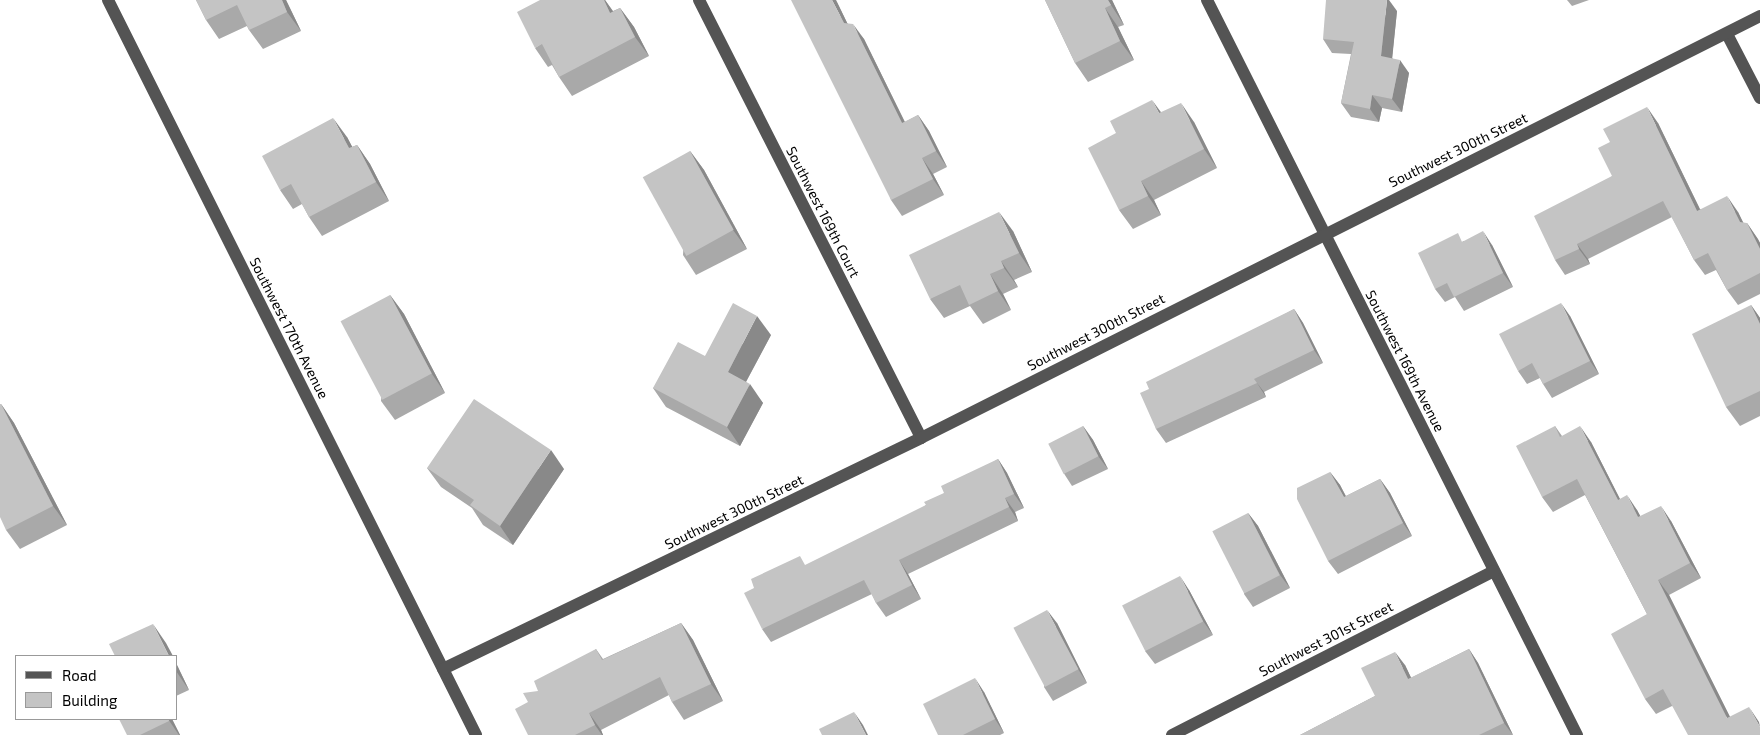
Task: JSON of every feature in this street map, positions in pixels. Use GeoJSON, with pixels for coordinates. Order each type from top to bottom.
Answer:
{"type":"FeatureCollection","features":[{"type":"Feature","properties":{"kind":"street","name":"Southwest 170th Avenue"},"geometry":{"type":"LineString","coordinates":[[108,0],[476,735]]}},
{"type":"Feature","properties":{"kind":"street","name":"Southwest 169th Court"},"geometry":{"type":"LineString","coordinates":[[699,0],[920,438]]}},
{"type":"Feature","properties":{"kind":"street","name":"Southwest 169th Avenue"},"geometry":{"type":"LineString","coordinates":[[1207,0],[1577,735]]}},
{"type":"Feature","properties":{"kind":"street","name":"Southwest 300th Street"},"geometry":{"type":"LineString","coordinates":[[443,669],[920,438],[1324,233],[1760,16]]}},
{"type":"Feature","properties":{"kind":"street"},"geometry":{"type":"LineString","coordinates":[[1727,34],[1760,98]]}},
{"type":"Feature","properties":{"kind":"street","name":"Southwest 301st Street"},"geometry":{"type":"LineString","coordinates":[[1172,735],[1494,571]]}},
{"type":"Feature","properties":{"kind":"building"},"geometry":{"type":"Polygon","coordinates":[[[196,0],[282,0],[287,12],[249,30],[237,5],[206,20],[196,0]]]}},
{"type":"Feature","properties":{"kind":"building"},"geometry":{"type":"Polygon","coordinates":[[[540,0],[604,0],[610,13],[620,8],[635,37],[559,77],[542,44],[535,48],[517,12],[540,0]]]}},
{"type":"Feature","properties":{"kind":"building"},"geometry":{"type":"Polygon","coordinates":[[[791,0],[832,0],[844,23],[853,24],[902,123],[918,115],[936,151],[922,158],[933,179],[891,200],[791,0]]]}},
{"type":"Feature","properties":{"kind":"building"},"geometry":{"type":"Polygon","coordinates":[[[1045,0],[1108,0],[1111,5],[1105,8],[1120,41],[1075,63],[1045,0]]]}},
{"type":"Feature","properties":{"kind":"building"},"geometry":{"type":"Polygon","coordinates":[[[1326,0],[1387,0],[1381,56],[1400,60],[1392,99],[1372,95],[1370,109],[1341,103],[1354,42],[1323,39],[1326,0]]]}},
{"type":"Feature","properties":{"kind":"building"},"geometry":{"type":"Polygon","coordinates":[[[1152,100],[1159,113],[1181,103],[1204,149],[1141,181],[1148,196],[1119,210],[1088,148],[1116,133],[1110,121],[1152,100]]]}},
{"type":"Feature","properties":{"kind":"building"},"geometry":{"type":"Polygon","coordinates":[[[1647,107],[1697,211],[1727,196],[1740,222],[1747,223],[1760,249],[1760,273],[1727,290],[1708,253],[1694,260],[1663,201],[1577,244],[1579,249],[1555,260],[1534,216],[1612,176],[1598,148],[1610,142],[1603,129],[1647,107]]]}},
{"type":"Feature","properties":{"kind":"building"},"geometry":{"type":"Polygon","coordinates":[[[333,118],[349,148],[357,145],[376,182],[309,217],[291,184],[280,190],[262,156],[333,118]]]}},
{"type":"Feature","properties":{"kind":"building"},"geometry":{"type":"Polygon","coordinates":[[[690,151],[734,230],[686,256],[643,177],[690,151]]]}},
{"type":"Feature","properties":{"kind":"building"},"geometry":{"type":"Polygon","coordinates":[[[999,212],[1019,253],[1001,261],[1004,268],[990,274],[998,291],[969,305],[960,285],[930,299],[909,255],[999,212]]]}},
{"type":"Feature","properties":{"kind":"building"},"geometry":{"type":"Polygon","coordinates":[[[1483,231],[1503,273],[1454,297],[1447,283],[1435,289],[1418,253],[1458,233],[1462,242],[1483,231]]]}},
{"type":"Feature","properties":{"kind":"building"},"geometry":{"type":"Polygon","coordinates":[[[390,295],[432,374],[382,400],[341,321],[390,295]]]}},
{"type":"Feature","properties":{"kind":"building"},"geometry":{"type":"Polygon","coordinates":[[[733,303],[757,316],[728,372],[750,384],[727,427],[653,388],[678,342],[705,356],[733,303]]]}},
{"type":"Feature","properties":{"kind":"building"},"geometry":{"type":"Polygon","coordinates":[[[1561,303],[1590,361],[1543,384],[1532,363],[1518,371],[1499,334],[1561,303]]]}},
{"type":"Feature","properties":{"kind":"building"},"geometry":{"type":"Polygon","coordinates":[[[1751,305],[1760,324],[1760,391],[1726,407],[1692,334],[1751,305]]]}},
{"type":"Feature","properties":{"kind":"building"},"geometry":{"type":"Polygon","coordinates":[[[1294,309],[1314,350],[1254,379],[1257,383],[1156,429],[1140,393],[1149,389],[1146,382],[1294,309]]]}},
{"type":"Feature","properties":{"kind":"building"},"geometry":{"type":"Polygon","coordinates":[[[474,399],[551,450],[500,526],[470,505],[474,500],[427,468],[474,399]]]}},
{"type":"Feature","properties":{"kind":"building"},"geometry":{"type":"Polygon","coordinates":[[[0,404],[53,506],[6,530],[0,517],[0,404]]]}},
{"type":"Feature","properties":{"kind":"building"},"geometry":{"type":"Polygon","coordinates":[[[1083,426],[1098,456],[1064,474],[1048,444],[1083,426]]]}},
{"type":"Feature","properties":{"kind":"building"},"geometry":{"type":"Polygon","coordinates":[[[1555,426],[1560,437],[1580,426],[1618,500],[1627,495],[1638,517],[1661,506],[1690,563],[1658,580],[1727,718],[1749,707],[1760,727],[1760,735],[1688,735],[1663,689],[1645,699],[1611,634],[1647,614],[1577,479],[1542,497],[1516,446],[1555,426]]]}},
{"type":"Feature","properties":{"kind":"building"},"geometry":{"type":"Polygon","coordinates":[[[998,459],[1014,494],[1005,498],[1009,507],[899,560],[912,585],[876,603],[864,580],[762,629],[744,593],[754,588],[751,579],[800,556],[805,565],[926,505],[924,502],[944,493],[941,486],[998,459]]]}},
{"type":"Feature","properties":{"kind":"building"},"geometry":{"type":"Polygon","coordinates":[[[1330,472],[1344,497],[1380,479],[1403,523],[1328,561],[1297,499],[1297,488],[1330,472]]]}},
{"type":"Feature","properties":{"kind":"building"},"geometry":{"type":"Polygon","coordinates":[[[1248,513],[1280,575],[1244,594],[1212,531],[1248,513]]]}},
{"type":"Feature","properties":{"kind":"building"},"geometry":{"type":"Polygon","coordinates":[[[1180,576],[1203,621],[1145,651],[1122,606],[1180,576]]]}},
{"type":"Feature","properties":{"kind":"building"},"geometry":{"type":"Polygon","coordinates":[[[1047,610],[1078,669],[1045,687],[1013,628],[1047,610]]]}},
{"type":"Feature","properties":{"kind":"building"},"geometry":{"type":"Polygon","coordinates":[[[681,623],[711,684],[672,702],[660,677],[589,713],[595,725],[575,735],[528,735],[515,709],[528,702],[523,693],[538,691],[534,681],[596,649],[602,660],[681,623]]]}},
{"type":"Feature","properties":{"kind":"building"},"geometry":{"type":"Polygon","coordinates":[[[153,624],[168,655],[114,655],[109,644],[153,624]]]}},
{"type":"Feature","properties":{"kind":"building"},"geometry":{"type":"Polygon","coordinates":[[[1469,649],[1504,723],[1479,735],[1300,735],[1375,696],[1361,668],[1395,652],[1408,679],[1469,649]]]}},
{"type":"Feature","properties":{"kind":"building"},"geometry":{"type":"Polygon","coordinates":[[[975,678],[995,719],[963,735],[938,735],[923,704],[975,678]]]}},
{"type":"Feature","properties":{"kind":"building"},"geometry":{"type":"Polygon","coordinates":[[[854,712],[866,735],[822,735],[819,729],[854,712]]]}},
{"type":"Feature","properties":{"kind":"building"},"geometry":{"type":"Polygon","coordinates":[[[120,720],[169,721],[140,735],[127,735],[120,720]]]}}]}
